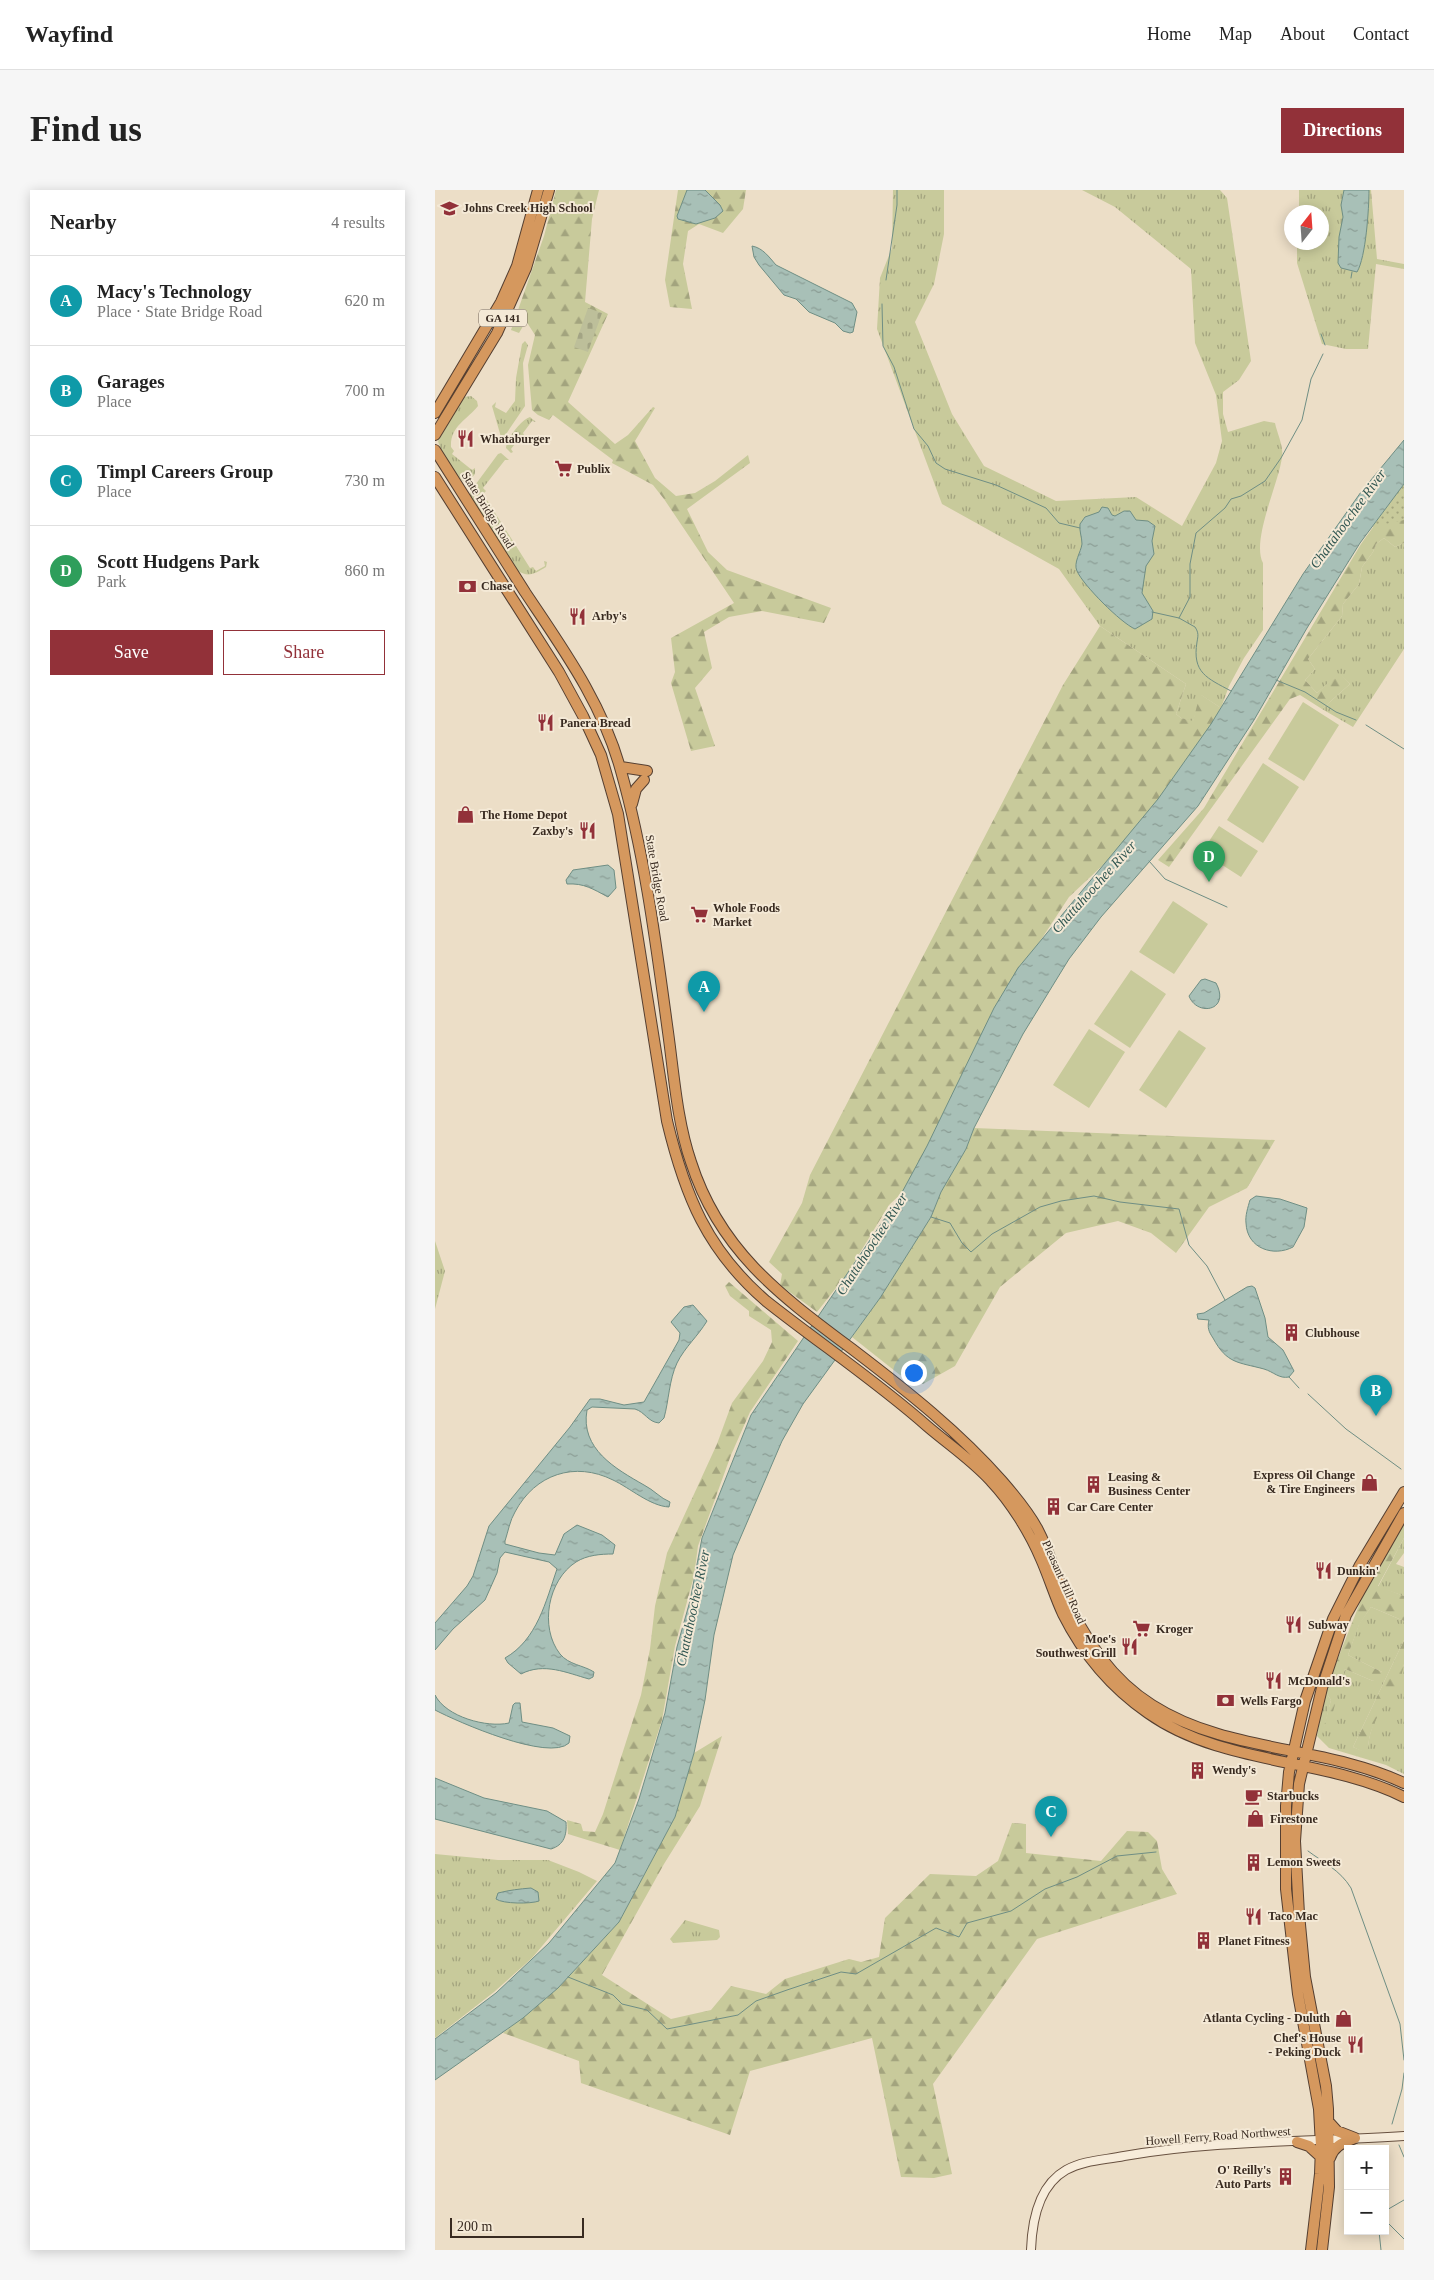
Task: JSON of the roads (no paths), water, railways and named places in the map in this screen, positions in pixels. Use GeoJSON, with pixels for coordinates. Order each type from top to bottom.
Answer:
{"type":"FeatureCollection","features":[{"type":"Feature","properties":{"kind":"highway","name":"GA 141"},"geometry":{"type":"LineString","coordinates":[[435,413],[439,401],[501,302],[517,266],[538,190]]}},
{"type":"Feature","properties":{"kind":"highway","name":"GA 141"},"geometry":{"type":"LineString","coordinates":[[435,435],[497,332],[526,268],[549,190]]}},
{"type":"Feature","properties":{"kind":"highway","name":"State Bridge Road"},"geometry":{"type":"LineString","coordinates":[[435,450],[568,656],[596,704],[621,767],[651,912],[679,1110],[691,1162],[710,1209],[736,1248],[766,1282],[809,1318]]}},
{"type":"Feature","properties":{"kind":"highway","name":"Pleasant Hill Road"},"geometry":{"type":"LineString","coordinates":[[437,482],[559,672],[583,716],[603,761],[618,814],[667,1121],[676,1161],[690,1198],[707,1234],[745,1282],[796,1325],[919,1418],[992,1481],[1018,1517],[1041,1557],[1062,1612],[1075,1637],[1106,1677],[1124,1695],[1156,1719],[1191,1737],[1227,1749],[1361,1780],[1404,1797]]}},
{"type":"Feature","properties":{"kind":"highway"},"geometry":{"type":"LineString","coordinates":[[621,767],[646,776],[634,793],[631,808]]}},
{"type":"Feature","properties":{"kind":"highway","name":"Pleasant Hill Road"},"geometry":{"type":"LineString","coordinates":[[809,1318],[857,1353],[961,1439],[1002,1481],[1038,1530],[1077,1623],[1096,1652],[1132,1690],[1149,1704],[1195,1727],[1229,1737],[1305,1752],[1366,1768],[1404,1783]]}},
{"type":"Feature","properties":{"kind":"highway"},"geometry":{"type":"LineString","coordinates":[[992,1481],[1000,1485],[1028,1522],[1038,1530]]}},
{"type":"Feature","properties":{"kind":"highway"},"geometry":{"type":"LineString","coordinates":[[1325,2140],[1298,1994],[1286,1889],[1285,1806],[1290,1763],[1309,1688],[1336,1610],[1360,1565],[1404,1492]]}},
{"type":"Feature","properties":{"kind":"highway"},"geometry":{"type":"LineString","coordinates":[[1322,2250],[1328,2206],[1325,2159],[1328,2120],[1326,2086],[1305,1977],[1297,1888],[1296,1817],[1302,1765],[1332,1651],[1346,1615],[1404,1513]]}},
{"type":"Feature","properties":{"kind":"highway"},"geometry":{"type":"LineString","coordinates":[[1328,2120],[1337,2131],[1355,2138]]}},
{"type":"Feature","properties":{"kind":"highway"},"geometry":{"type":"LineString","coordinates":[[1311,2250],[1325,2159],[1335,2148],[1355,2138]]}},
{"type":"Feature","properties":{"kind":"highway"},"geometry":{"type":"LineString","coordinates":[[1297,2142],[1309,2146],[1325,2159]]}},
{"type":"Feature","properties":{"kind":"street","name":"Howell Ferry Road Northwest"},"geometry":{"type":"LineString","coordinates":[[1031,2250],[1034,2218],[1040,2201],[1051,2184],[1065,2171],[1085,2162],[1149,2152],[1212,2146],[1404,2136]]}},
{"type":"Feature","properties":{"kind":"water"},"geometry":{"type":"Polygon","coordinates":[[[687,190],[705,190],[720,205],[723,211],[715,218],[696,224],[678,219],[677,216],[687,190]]]}},
{"type":"Feature","properties":{"kind":"water"},"geometry":{"type":"Polygon","coordinates":[[[1344,190],[1369,190],[1365,244],[1357,272],[1341,268],[1338,263],[1339,237],[1343,217],[1341,205],[1344,190]]]}},
{"type":"Feature","properties":{"kind":"water"},"geometry":{"type":"Polygon","coordinates":[[[752,246],[763,251],[776,265],[852,303],[857,312],[853,332],[843,331],[835,323],[809,312],[796,299],[784,295],[759,265],[754,257],[752,246]]]}},
{"type":"Feature","properties":{"kind":"water","name":"Chattahoochee River"},"geometry":{"type":"Polygon","coordinates":[[[1404,440],[1404,484],[1360,543],[1307,628],[1254,720],[1198,806],[1101,917],[1069,959],[1023,1034],[974,1128],[966,1149],[941,1192],[931,1217],[880,1298],[803,1404],[782,1441],[733,1555],[714,1635],[705,1700],[694,1753],[675,1817],[619,1922],[558,1988],[523,2018],[435,2080],[435,2039],[496,1993],[549,1943],[615,1863],[639,1799],[665,1713],[677,1647],[690,1601],[702,1538],[751,1415],[900,1196],[927,1146],[994,1008],[1018,968],[1158,799],[1211,724],[1303,574],[1361,492],[1404,440]]]}},
{"type":"Feature","properties":{"kind":"water"},"geometry":{"type":"Polygon","coordinates":[[[1102,507],[1108,508],[1112,515],[1115,516],[1124,511],[1130,511],[1136,520],[1148,521],[1155,526],[1152,541],[1154,554],[1146,566],[1142,593],[1153,611],[1152,619],[1135,629],[1103,603],[1087,585],[1076,568],[1082,544],[1080,524],[1085,517],[1099,512],[1102,507]]]}},
{"type":"Feature","properties":{"kind":"water"},"geometry":{"type":"Polygon","coordinates":[[[608,865],[614,870],[616,888],[608,897],[593,889],[567,884],[566,880],[573,870],[608,865]]]}},
{"type":"Feature","properties":{"kind":"water"},"geometry":{"type":"Polygon","coordinates":[[[1205,979],[1216,983],[1219,992],[1219,1000],[1211,1008],[1199,1007],[1193,1003],[1189,996],[1201,980],[1205,979]]]}},
{"type":"Feature","properties":{"kind":"water"},"geometry":{"type":"Polygon","coordinates":[[[1256,1196],[1280,1199],[1307,1208],[1304,1227],[1293,1247],[1286,1250],[1270,1251],[1256,1245],[1251,1239],[1246,1217],[1250,1200],[1256,1196]]]}},
{"type":"Feature","properties":{"kind":"water"},"geometry":{"type":"Polygon","coordinates":[[[1252,1286],[1255,1288],[1265,1318],[1268,1337],[1283,1350],[1294,1371],[1289,1377],[1279,1376],[1268,1370],[1234,1361],[1223,1353],[1210,1334],[1208,1328],[1209,1320],[1198,1319],[1197,1314],[1204,1313],[1247,1287],[1252,1286]]]}},
{"type":"Feature","properties":{"kind":"water"},"geometry":{"type":"Polygon","coordinates":[[[693,1305],[707,1321],[677,1363],[672,1376],[664,1418],[659,1423],[652,1421],[635,1409],[592,1407],[587,1410],[586,1424],[589,1436],[602,1456],[622,1472],[670,1502],[669,1507],[662,1506],[640,1496],[599,1474],[571,1472],[545,1480],[533,1488],[523,1499],[510,1522],[505,1544],[539,1553],[555,1555],[564,1534],[577,1525],[602,1535],[615,1545],[613,1554],[589,1556],[576,1562],[566,1570],[553,1592],[550,1605],[548,1618],[550,1631],[560,1654],[572,1663],[594,1672],[593,1677],[589,1679],[547,1669],[538,1669],[521,1674],[508,1663],[505,1658],[525,1641],[539,1619],[557,1569],[549,1562],[505,1552],[500,1558],[497,1573],[485,1600],[453,1629],[435,1650],[435,1623],[467,1586],[473,1576],[489,1526],[570,1427],[590,1399],[600,1399],[624,1405],[644,1402],[679,1340],[680,1333],[671,1322],[684,1307],[693,1305]]]}},
{"type":"Feature","properties":{"kind":"water"},"geometry":{"type":"Polygon","coordinates":[[[435,1695],[440,1703],[457,1715],[490,1724],[509,1723],[513,1705],[520,1703],[522,1722],[553,1728],[570,1736],[569,1743],[558,1748],[543,1748],[482,1731],[435,1710],[435,1695]]]}},
{"type":"Feature","properties":{"kind":"water"},"geometry":{"type":"Polygon","coordinates":[[[435,1778],[484,1798],[547,1811],[566,1822],[564,1839],[559,1845],[551,1849],[435,1819],[435,1778]]]}},
{"type":"Feature","properties":{"kind":"water"},"geometry":{"type":"Polygon","coordinates":[[[531,1888],[538,1892],[539,1901],[517,1903],[496,1899],[498,1893],[531,1888]]]}},
{"type":"Feature","properties":{"kind":"waterway"},"geometry":{"type":"LineString","coordinates":[[886,280],[897,205],[897,190]]}},
{"type":"Feature","properties":{"kind":"waterway"},"geometry":{"type":"LineString","coordinates":[[1351,278],[1352,272]]}},
{"type":"Feature","properties":{"kind":"waterway"},"geometry":{"type":"LineString","coordinates":[[882,304],[883,346],[894,367],[914,429],[928,446],[936,463],[945,469],[996,485],[1046,508],[1059,523],[1080,528]]}},
{"type":"Feature","properties":{"kind":"waterway"},"geometry":{"type":"LineString","coordinates":[[1321,334],[1325,345]]}},
{"type":"Feature","properties":{"kind":"waterway"},"geometry":{"type":"LineString","coordinates":[[1179,618],[1190,597],[1190,564],[1196,533],[1225,508],[1231,499],[1241,496],[1265,481],[1281,458],[1302,420],[1311,379],[1323,354]]}},
{"type":"Feature","properties":{"kind":"waterway"},"geometry":{"type":"LineString","coordinates":[[1152,612],[1179,618],[1195,627],[1198,634],[1196,652],[1199,668],[1208,678],[1231,691]]}},
{"type":"Feature","properties":{"kind":"waterway"},"geometry":{"type":"LineString","coordinates":[[1276,680],[1305,692],[1336,712],[1356,720]]}},
{"type":"Feature","properties":{"kind":"waterway"},"geometry":{"type":"LineString","coordinates":[[1366,725],[1404,749]]}},
{"type":"Feature","properties":{"kind":"waterway"},"geometry":{"type":"LineString","coordinates":[[1149,861],[1165,879],[1227,907]]}},
{"type":"Feature","properties":{"kind":"waterway"},"geometry":{"type":"LineString","coordinates":[[931,1217],[950,1223],[962,1243],[971,1252],[992,1234],[1040,1207],[1061,1201],[1094,1196],[1120,1202],[1179,1209],[1189,1245],[1207,1266],[1225,1300]]}},
{"type":"Feature","properties":{"kind":"waterway"},"geometry":{"type":"LineString","coordinates":[[1289,1377],[1299,1388]]}},
{"type":"Feature","properties":{"kind":"waterway"},"geometry":{"type":"LineString","coordinates":[[1308,1394],[1346,1429],[1401,1469]]}},
{"type":"Feature","properties":{"kind":"waterway"},"geometry":{"type":"LineString","coordinates":[[1308,1851],[1337,1872],[1351,1888],[1400,2024],[1404,2060]]}},
{"type":"Feature","properties":{"kind":"waterway"},"geometry":{"type":"LineString","coordinates":[[568,1977],[613,1995],[622,2004],[647,2010],[667,2029],[738,2015],[756,2001],[787,1990],[841,1972],[856,1974],[936,1928],[959,1937],[967,1923],[1011,1911],[1045,1889],[1077,1877],[1117,1856],[1156,1852]]}},
{"type":"Feature","properties":{"kind":"waterway"},"geometry":{"type":"LineString","coordinates":[[1392,2124],[1402,2089],[1404,2073]]}},
{"type":"Feature","properties":{"kind":"waterway"},"geometry":{"type":"LineString","coordinates":[[1399,2145],[1404,2157]]}},
{"type":"Feature","properties":{"kind":"waterway"},"geometry":{"type":"LineString","coordinates":[[1389,2209],[1404,2200]]}},
{"type":"Feature","properties":{"kind":"waterway"},"geometry":{"type":"LineString","coordinates":[[1389,2224],[1404,2239]]}},
{"type":"Feature","properties":{"kind":"waterway"},"geometry":{"type":"LineString","coordinates":[[1379,2235],[1381,2250]]}},
{"type":"Feature","properties":{"kind":"place","name":"Johns Creek High School"},"geometry":{"type":"Point","coordinates":[449,208]}},
{"type":"Feature","properties":{"kind":"place","name":"Whataburger"},"geometry":{"type":"Point","coordinates":[466,439]}},
{"type":"Feature","properties":{"kind":"place","name":"Publix"},"geometry":{"type":"Point","coordinates":[563,469]}},
{"type":"Feature","properties":{"kind":"place","name":"Chase"},"geometry":{"type":"Point","coordinates":[467,586]}},
{"type":"Feature","properties":{"kind":"place","name":"Arby's"},"geometry":{"type":"Point","coordinates":[578,616]}},
{"type":"Feature","properties":{"kind":"place","name":"Panera Bread"},"geometry":{"type":"Point","coordinates":[546,723]}},
{"type":"Feature","properties":{"kind":"place","name":"The Home Depot"},"geometry":{"type":"Point","coordinates":[466,815]}},
{"type":"Feature","properties":{"kind":"place","name":"Zaxby's"},"geometry":{"type":"Point","coordinates":[587,831]}},
{"type":"Feature","properties":{"kind":"place","name":"Scott Hudgens Park"},"geometry":{"type":"Point","coordinates":[1209,882]}},
{"type":"Feature","properties":{"kind":"place","name":"Whole Foods Market"},"geometry":{"type":"Point","coordinates":[699,915]}},
{"type":"Feature","properties":{"kind":"place","name":"Macy's Technology"},"geometry":{"type":"Point","coordinates":[704,1012]}},
{"type":"Feature","properties":{"kind":"place","name":"Clubhouse"},"geometry":{"type":"Point","coordinates":[1291,1333]}},
{"type":"Feature","properties":{"kind":"place","name":"Garages"},"geometry":{"type":"Point","coordinates":[1376,1416]}},
{"type":"Feature","properties":{"kind":"place","name":"Express Oil Change & Tire Engineers"},"geometry":{"type":"Point","coordinates":[1369,1482]}},
{"type":"Feature","properties":{"kind":"place","name":"Leasing & Business Center"},"geometry":{"type":"Point","coordinates":[1094,1484]}},
{"type":"Feature","properties":{"kind":"place","name":"Car Care Center"},"geometry":{"type":"Point","coordinates":[1053,1507]}},
{"type":"Feature","properties":{"kind":"place","name":"Dunkin'"},"geometry":{"type":"Point","coordinates":[1323,1571]}},
{"type":"Feature","properties":{"kind":"place","name":"Subway"},"geometry":{"type":"Point","coordinates":[1294,1625]}},
{"type":"Feature","properties":{"kind":"place","name":"Kroger"},"geometry":{"type":"Point","coordinates":[1142,1629]}},
{"type":"Feature","properties":{"kind":"place","name":"Moe's Southwest Grill"},"geometry":{"type":"Point","coordinates":[1130,1646]}},
{"type":"Feature","properties":{"kind":"place","name":"McDonald's"},"geometry":{"type":"Point","coordinates":[1274,1681]}},
{"type":"Feature","properties":{"kind":"place","name":"Wells Fargo"},"geometry":{"type":"Point","coordinates":[1226,1701]}},
{"type":"Feature","properties":{"kind":"place","name":"Wendy's"},"geometry":{"type":"Point","coordinates":[1198,1770]}},
{"type":"Feature","properties":{"kind":"place","name":"Starbucks"},"geometry":{"type":"Point","coordinates":[1253,1796]}},
{"type":"Feature","properties":{"kind":"place","name":"Firestone"},"geometry":{"type":"Point","coordinates":[1256,1819]}},
{"type":"Feature","properties":{"kind":"place","name":"Timpl Careers Group"},"geometry":{"type":"Point","coordinates":[1051,1837]}},
{"type":"Feature","properties":{"kind":"place","name":"Lemon Sweets"},"geometry":{"type":"Point","coordinates":[1253,1862]}},
{"type":"Feature","properties":{"kind":"place","name":"Taco Mac"},"geometry":{"type":"Point","coordinates":[1254,1916]}},
{"type":"Feature","properties":{"kind":"place","name":"Planet Fitness"},"geometry":{"type":"Point","coordinates":[1204,1941]}},
{"type":"Feature","properties":{"kind":"place","name":"Atlanta Cycling - Duluth"},"geometry":{"type":"Point","coordinates":[1344,2018]}},
{"type":"Feature","properties":{"kind":"place","name":"Chef's House - Peking Duck"},"geometry":{"type":"Point","coordinates":[1355,2045]}},
{"type":"Feature","properties":{"kind":"place","name":"O' Reilly's Auto Parts"},"geometry":{"type":"Point","coordinates":[1285,2177]}}]}
